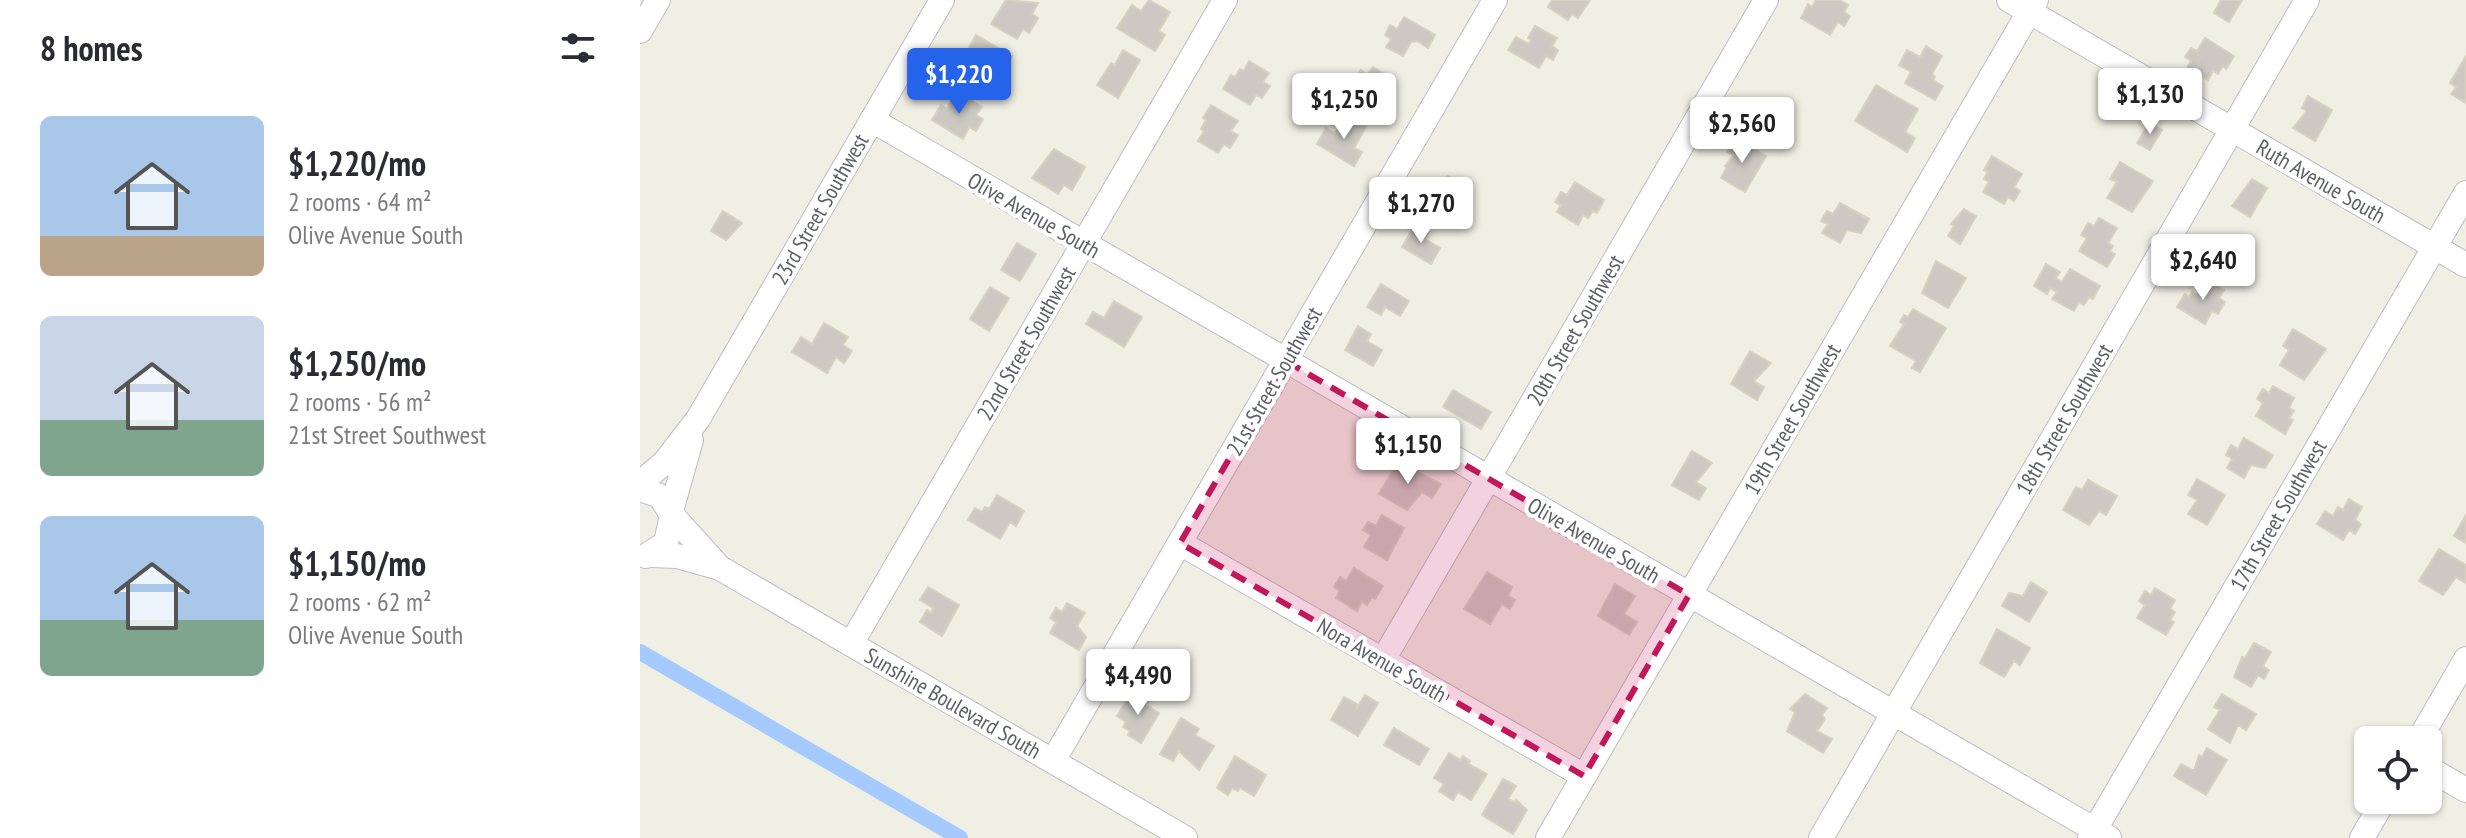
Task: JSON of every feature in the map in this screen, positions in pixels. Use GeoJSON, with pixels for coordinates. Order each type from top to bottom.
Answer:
{"type":"FeatureCollection","features":[{"type":"Feature","properties":{"kind":"street"},"geometry":{"type":"LineString","coordinates":[[640,31],[658,0]]}},
{"type":"Feature","properties":{"kind":"street","name":"23rd Street Southwest"},"geometry":{"type":"LineString","coordinates":[[640,486],[664,463],[698,419],[942,0]]}},
{"type":"Feature","properties":{"kind":"street","name":"22nd Street Southwest"},"geometry":{"type":"LineString","coordinates":[[851,644],[1225,0]]}},
{"type":"Feature","properties":{"kind":"street","name":"21st Street Southwest"},"geometry":{"type":"LineString","coordinates":[[1053,761],[1495,0]]}},
{"type":"Feature","properties":{"kind":"street","name":"20th Street Southwest"},"geometry":{"type":"LineString","coordinates":[[1383,660],[1766,0]]}},
{"type":"Feature","properties":{"kind":"street","name":"18th Street Southwest"},"geometry":{"type":"LineString","coordinates":[[1821,838],[2307,0]]}},
{"type":"Feature","properties":{"kind":"street","name":"Ruth Avenue South"},"geometry":{"type":"LineString","coordinates":[[2025,4],[2232,130],[2466,265]]}},
{"type":"Feature","properties":{"kind":"street","name":"19th Street Southwest"},"geometry":{"type":"LineString","coordinates":[[1548,838],[2025,4]]}},
{"type":"Feature","properties":{"kind":"street","name":"Olive Avenue South"},"geometry":{"type":"LineString","coordinates":[[872,120],[2098,835]]}},
{"type":"Feature","properties":{"kind":"street","name":"17th Street Southwest"},"geometry":{"type":"LineString","coordinates":[[2098,835],[2466,193]]}},
{"type":"Feature","properties":{"kind":"street","name":"23rd Street Southwest"},"geometry":{"type":"LineString","coordinates":[[646,556],[666,543],[671,513],[698,419]]}},
{"type":"Feature","properties":{"kind":"street","name":"Sunshine Boulevard South"},"geometry":{"type":"LineString","coordinates":[[640,486],[660,496],[671,513],[720,568]]}},
{"type":"Feature","properties":{"kind":"street","name":"Nora Avenue South"},"geometry":{"type":"LineString","coordinates":[[1180,543],[1584,776]]}},
{"type":"Feature","properties":{"kind":"street","name":"Sunshine Boulevard South"},"geometry":{"type":"LineString","coordinates":[[646,556],[677,556],[720,568],[1185,838]]}},
{"type":"Feature","properties":{"kind":"street"},"geometry":{"type":"LineString","coordinates":[[2427,726],[2466,659]]}},
{"type":"Feature","properties":{"kind":"street"},"geometry":{"type":"LineString","coordinates":[[2442,776],[2466,790]]}},
{"type":"Feature","properties":{"kind":"street"},"geometry":{"type":"LineString","coordinates":[[2362,838],[2376,814]]}},
{"type":"Feature","properties":{"kind":"highlighted area"},"geometry":{"type":"Polygon","coordinates":[[[1286,361],[1689,595],[1584,776],[1180,543],[1286,361]]]}},
{"type":"Feature","properties":{"kind":"building"},"geometry":{"type":"Polygon","coordinates":[[[1006,0],[1038,3],[1032,14],[1038,18],[1029,33],[1023,29],[1017,39],[991,24],[1006,0]]]}},
{"type":"Feature","properties":{"kind":"building"},"geometry":{"type":"Polygon","coordinates":[[[1149,0],[1170,12],[1159,31],[1165,35],[1155,51],[1117,28],[1132,5],[1141,11],[1149,0]]]}},
{"type":"Feature","properties":{"kind":"building"},"geometry":{"type":"Polygon","coordinates":[[[1552,0],[1590,0],[1578,18],[1572,14],[1568,20],[1548,7],[1552,0]]]}},
{"type":"Feature","properties":{"kind":"building"},"geometry":{"type":"Polygon","coordinates":[[[1816,0],[1839,0],[1848,5],[1844,12],[1850,16],[1844,26],[1838,22],[1830,35],[1801,18],[1808,4],[1812,7],[1816,0]]]}},
{"type":"Feature","properties":{"kind":"building"},"geometry":{"type":"Polygon","coordinates":[[[2221,0],[2242,0],[2229,22],[2214,13],[2221,0]]]}},
{"type":"Feature","properties":{"kind":"building"},"geometry":{"type":"Polygon","coordinates":[[[1404,17],[1435,35],[1428,48],[1417,41],[1411,42],[1403,56],[1386,47],[1391,39],[1385,35],[1390,25],[1397,29],[1404,17]]]}},
{"type":"Feature","properties":{"kind":"building"},"geometry":{"type":"Polygon","coordinates":[[[1535,26],[1557,38],[1552,46],[1558,50],[1553,60],[1546,56],[1539,68],[1508,50],[1516,37],[1529,44],[1531,40],[1528,38],[1535,26]]]}},
{"type":"Feature","properties":{"kind":"building"},"geometry":{"type":"Polygon","coordinates":[[[976,35],[1012,56],[992,90],[969,76],[980,59],[967,51],[976,35]]]}},
{"type":"Feature","properties":{"kind":"building"},"geometry":{"type":"Polygon","coordinates":[[[2205,38],[2234,56],[2226,69],[2223,66],[2218,74],[2213,71],[2208,80],[2187,68],[2191,61],[2185,57],[2191,48],[2197,51],[2205,38]]]}},
{"type":"Feature","properties":{"kind":"building"},"geometry":{"type":"Polygon","coordinates":[[[1926,46],[1942,56],[1932,74],[1935,77],[1933,80],[1943,86],[1935,100],[1905,83],[1911,72],[1899,65],[1907,50],[1920,57],[1926,46]]]}},
{"type":"Feature","properties":{"kind":"building"},"geometry":{"type":"Polygon","coordinates":[[[1123,50],[1140,60],[1118,98],[1097,85],[1111,63],[1115,65],[1123,50]]]}},
{"type":"Feature","properties":{"kind":"building"},"geometry":{"type":"Polygon","coordinates":[[[2466,56],[2466,103],[2451,94],[2456,87],[2450,83],[2466,56]]]}},
{"type":"Feature","properties":{"kind":"building"},"geometry":{"type":"Polygon","coordinates":[[[1249,61],[1269,73],[1263,82],[1270,86],[1262,98],[1256,95],[1250,105],[1223,89],[1231,75],[1235,77],[1240,69],[1244,71],[1249,61]]]}},
{"type":"Feature","properties":{"kind":"building"},"geometry":{"type":"Polygon","coordinates":[[[1373,67],[1394,81],[1386,93],[1382,90],[1380,95],[1392,103],[1384,116],[1353,96],[1361,84],[1355,80],[1361,70],[1367,75],[1373,67]]]}},
{"type":"Feature","properties":{"kind":"building"},"geometry":{"type":"Polygon","coordinates":[[[1876,85],[1918,109],[1905,132],[1915,138],[1907,152],[1855,121],[1876,85]]]}},
{"type":"Feature","properties":{"kind":"building"},"geometry":{"type":"Polygon","coordinates":[[[957,92],[982,107],[976,115],[983,119],[976,131],[969,127],[963,139],[932,120],[941,105],[947,109],[957,92]]]}},
{"type":"Feature","properties":{"kind":"building"},"geometry":{"type":"Polygon","coordinates":[[[2308,96],[2332,110],[2315,141],[2293,128],[2307,111],[2302,108],[2308,96]]]}},
{"type":"Feature","properties":{"kind":"building"},"geometry":{"type":"Polygon","coordinates":[[[1211,105],[1238,121],[1231,131],[1238,135],[1230,148],[1224,144],[1218,153],[1198,141],[1204,131],[1201,129],[1206,120],[1203,118],[1211,105]]]}},
{"type":"Feature","properties":{"kind":"building"},"geometry":{"type":"Polygon","coordinates":[[[1346,116],[1366,127],[1354,148],[1362,152],[1354,166],[1317,144],[1326,128],[1335,133],[1346,116]]]}},
{"type":"Feature","properties":{"kind":"building"},"geometry":{"type":"Polygon","coordinates":[[[2149,123],[2162,130],[2150,150],[2137,143],[2149,123]]]}},
{"type":"Feature","properties":{"kind":"building"},"geometry":{"type":"Polygon","coordinates":[[[1735,138],[1766,156],[1745,192],[1721,178],[1725,166],[1734,155],[1727,152],[1735,138]]]}},
{"type":"Feature","properties":{"kind":"building"},"geometry":{"type":"Polygon","coordinates":[[[1054,149],[1085,167],[1072,190],[1064,185],[1058,194],[1032,178],[1054,149]]]}},
{"type":"Feature","properties":{"kind":"building"},"geometry":{"type":"Polygon","coordinates":[[[1992,156],[2022,174],[2014,187],[2020,191],[2014,201],[2008,197],[2004,204],[1983,192],[1989,182],[1984,179],[1988,172],[1984,170],[1992,156]]]}},
{"type":"Feature","properties":{"kind":"building"},"geometry":{"type":"Polygon","coordinates":[[[2120,162],[2153,181],[2132,212],[2107,198],[2117,182],[2110,179],[2120,162]]]}},
{"type":"Feature","properties":{"kind":"building"},"geometry":{"type":"Polygon","coordinates":[[[1448,176],[1465,187],[1460,196],[1466,199],[1462,207],[1456,203],[1447,218],[1429,208],[1435,198],[1432,197],[1448,176]]]}},
{"type":"Feature","properties":{"kind":"building"},"geometry":{"type":"Polygon","coordinates":[[[2252,179],[2267,188],[2250,217],[2232,206],[2252,179]]]}},
{"type":"Feature","properties":{"kind":"building"},"geometry":{"type":"Polygon","coordinates":[[[1575,182],[1604,200],[1597,213],[1593,211],[1588,218],[1583,215],[1578,225],[1557,212],[1561,205],[1555,202],[1561,192],[1567,195],[1575,182]]]}},
{"type":"Feature","properties":{"kind":"building"},"geometry":{"type":"Polygon","coordinates":[[[1840,203],[1869,219],[1861,233],[1847,230],[1840,243],[1822,233],[1828,224],[1821,221],[1827,211],[1833,214],[1840,203]]]}},
{"type":"Feature","properties":{"kind":"building"},"geometry":{"type":"Polygon","coordinates":[[[1964,209],[1976,216],[1960,244],[1948,236],[1954,226],[1951,224],[1964,209]]]}},
{"type":"Feature","properties":{"kind":"building"},"geometry":{"type":"Polygon","coordinates":[[[723,211],[742,223],[726,240],[711,231],[723,211]]]}},
{"type":"Feature","properties":{"kind":"building"},"geometry":{"type":"Polygon","coordinates":[[[2099,218],[2117,228],[2108,243],[2113,246],[2110,251],[2115,254],[2107,267],[2079,251],[2087,238],[2081,235],[2088,223],[2094,226],[2099,218]]]}},
{"type":"Feature","properties":{"kind":"building"},"geometry":{"type":"Polygon","coordinates":[[[1416,224],[1429,232],[1425,239],[1440,248],[1431,264],[1402,247],[1416,224]]]}},
{"type":"Feature","properties":{"kind":"building"},"geometry":{"type":"Polygon","coordinates":[[[1017,243],[1036,254],[1020,281],[1001,270],[1017,243]]]}},
{"type":"Feature","properties":{"kind":"building"},"geometry":{"type":"Polygon","coordinates":[[[1936,261],[1966,278],[1948,308],[1922,293],[1936,261]]]}},
{"type":"Feature","properties":{"kind":"building"},"geometry":{"type":"Polygon","coordinates":[[[2046,264],[2060,272],[2056,278],[2062,282],[2070,269],[2100,286],[2093,299],[2089,297],[2084,305],[2079,302],[2074,311],[2052,299],[2057,292],[2050,288],[2047,294],[2034,286],[2046,264]]]}},
{"type":"Feature","properties":{"kind":"building"},"geometry":{"type":"Polygon","coordinates":[[[2206,280],[2224,290],[2219,298],[2225,302],[2218,314],[2212,311],[2205,324],[2177,307],[2185,294],[2189,297],[2192,292],[2197,295],[2206,280]]]}},
{"type":"Feature","properties":{"kind":"building"},"geometry":{"type":"Polygon","coordinates":[[[1381,284],[1409,301],[1400,316],[1385,307],[1381,315],[1367,307],[1381,284]]]}},
{"type":"Feature","properties":{"kind":"building"},"geometry":{"type":"Polygon","coordinates":[[[990,287],[1009,298],[989,331],[970,319],[990,287]]]}},
{"type":"Feature","properties":{"kind":"building"},"geometry":{"type":"Polygon","coordinates":[[[1114,301],[1142,317],[1124,347],[1086,324],[1093,312],[1104,318],[1114,301]]]}},
{"type":"Feature","properties":{"kind":"building"},"geometry":{"type":"Polygon","coordinates":[[[1913,309],[1946,328],[1920,372],[1912,368],[1916,361],[1890,346],[1904,324],[1900,322],[1904,315],[1908,317],[1913,309]]]}},
{"type":"Feature","properties":{"kind":"building"},"geometry":{"type":"Polygon","coordinates":[[[824,323],[848,337],[843,345],[852,351],[844,363],[836,357],[827,373],[792,352],[801,337],[812,344],[824,323]]]}},
{"type":"Feature","properties":{"kind":"building"},"geometry":{"type":"Polygon","coordinates":[[[1358,326],[1371,334],[1367,341],[1382,350],[1373,366],[1345,350],[1358,326]]]}},
{"type":"Feature","properties":{"kind":"building"},"geometry":{"type":"Polygon","coordinates":[[[2293,329],[2326,349],[2304,380],[2280,365],[2289,350],[2283,346],[2293,329]]]}},
{"type":"Feature","properties":{"kind":"building"},"geometry":{"type":"Polygon","coordinates":[[[1750,351],[1771,363],[1754,381],[1764,387],[1757,400],[1731,384],[1750,351]]]}},
{"type":"Feature","properties":{"kind":"building"},"geometry":{"type":"Polygon","coordinates":[[[2273,386],[2294,398],[2289,408],[2294,411],[2289,418],[2293,420],[2285,434],[2256,416],[2263,403],[2257,399],[2263,389],[2269,393],[2273,386]]]}},
{"type":"Feature","properties":{"kind":"building"},"geometry":{"type":"Polygon","coordinates":[[[1453,390],[1491,412],[1481,429],[1443,407],[1453,390]]]}},
{"type":"Feature","properties":{"kind":"building"},"geometry":{"type":"Polygon","coordinates":[[[2244,438],[2273,455],[2265,468],[2251,465],[2244,478],[2227,468],[2232,459],[2226,455],[2231,445],[2238,449],[2244,438]]]}},
{"type":"Feature","properties":{"kind":"building"},"geometry":{"type":"Polygon","coordinates":[[[1692,451],[1712,463],[1696,482],[1706,488],[1699,500],[1672,485],[1692,451]]]}},
{"type":"Feature","properties":{"kind":"building"},"geometry":{"type":"Polygon","coordinates":[[[1398,462],[1441,484],[1432,498],[1422,492],[1407,510],[1379,494],[1398,462]]]}},
{"type":"Feature","properties":{"kind":"building"},"geometry":{"type":"Polygon","coordinates":[[[2197,479],[2225,495],[2207,525],[2188,514],[2197,500],[2188,495],[2197,479]]]}},
{"type":"Feature","properties":{"kind":"building"},"geometry":{"type":"Polygon","coordinates":[[[2088,480],[2117,496],[2106,515],[2099,511],[2089,525],[2063,510],[2076,487],[2082,490],[2088,480]]]}},
{"type":"Feature","properties":{"kind":"building"},"geometry":{"type":"Polygon","coordinates":[[[997,495],[1024,511],[1016,526],[1010,522],[1000,539],[968,520],[975,508],[982,512],[985,507],[989,509],[997,495]]]}},
{"type":"Feature","properties":{"kind":"building"},"geometry":{"type":"Polygon","coordinates":[[[2349,499],[2362,507],[2355,520],[2361,524],[2355,534],[2349,530],[2343,540],[2317,524],[2325,511],[2333,516],[2338,507],[2343,510],[2349,499]]]}},
{"type":"Feature","properties":{"kind":"building"},"geometry":{"type":"Polygon","coordinates":[[[1382,515],[1404,528],[1387,560],[1364,547],[1371,535],[1363,530],[1368,522],[1376,526],[1382,515]]]}},
{"type":"Feature","properties":{"kind":"building"},"geometry":{"type":"Polygon","coordinates":[[[2466,515],[2466,543],[2454,536],[2466,515]]]}},
{"type":"Feature","properties":{"kind":"building"},"geometry":{"type":"Polygon","coordinates":[[[2439,549],[2466,565],[2466,583],[2456,577],[2443,595],[2419,581],[2439,549]]]}},
{"type":"Feature","properties":{"kind":"building"},"geometry":{"type":"Polygon","coordinates":[[[1354,568],[1383,586],[1375,599],[1372,597],[1367,605],[1362,601],[1357,611],[1336,598],[1340,591],[1334,587],[1340,577],[1346,581],[1354,568]]]}},
{"type":"Feature","properties":{"kind":"building"},"geometry":{"type":"Polygon","coordinates":[[[1487,572],[1512,587],[1508,596],[1515,600],[1510,609],[1502,604],[1490,624],[1464,609],[1487,572]]]}},
{"type":"Feature","properties":{"kind":"building"},"geometry":{"type":"Polygon","coordinates":[[[2031,582],[2047,592],[2029,622],[2002,606],[2009,593],[2023,596],[2031,582]]]}},
{"type":"Feature","properties":{"kind":"building"},"geometry":{"type":"Polygon","coordinates":[[[1615,584],[1635,596],[1624,614],[1637,622],[1629,635],[1598,616],[1615,584]]]}},
{"type":"Feature","properties":{"kind":"building"},"geometry":{"type":"Polygon","coordinates":[[[928,587],[959,605],[942,636],[920,622],[927,610],[931,613],[933,608],[920,600],[928,587]]]}},
{"type":"Feature","properties":{"kind":"building"},"geometry":{"type":"Polygon","coordinates":[[[2155,588],[2175,600],[2170,609],[2175,612],[2170,620],[2174,622],[2166,635],[2137,618],[2145,605],[2139,601],[2145,591],[2151,595],[2155,588]]]}},
{"type":"Feature","properties":{"kind":"building"},"geometry":{"type":"Polygon","coordinates":[[[1067,603],[1085,613],[1077,626],[1086,637],[1079,650],[1050,633],[1056,622],[1050,618],[1056,608],[1062,612],[1067,603]]]}},
{"type":"Feature","properties":{"kind":"building"},"geometry":{"type":"Polygon","coordinates":[[[1997,629],[2030,648],[2020,665],[2014,661],[2004,677],[1980,663],[1997,629]]]}},
{"type":"Feature","properties":{"kind":"building"},"geometry":{"type":"Polygon","coordinates":[[[2254,643],[2271,652],[2263,666],[2269,670],[2264,679],[2258,675],[2251,687],[2234,677],[2242,657],[2245,658],[2254,643]]]}},
{"type":"Feature","properties":{"kind":"building"},"geometry":{"type":"Polygon","coordinates":[[[1139,693],[1149,699],[1146,705],[1159,713],[1141,743],[1128,735],[1130,731],[1123,727],[1126,722],[1117,716],[1129,696],[1136,700],[1139,693]]]}},
{"type":"Feature","properties":{"kind":"building"},"geometry":{"type":"Polygon","coordinates":[[[1805,694],[1827,708],[1822,715],[1825,719],[1817,731],[1832,739],[1823,753],[1787,731],[1795,712],[1790,709],[1805,694]]]}},
{"type":"Feature","properties":{"kind":"building"},"geometry":{"type":"Polygon","coordinates":[[[2222,694],[2256,714],[2246,730],[2238,725],[2230,743],[2208,729],[2220,710],[2214,707],[2222,694]]]}},
{"type":"Feature","properties":{"kind":"building"},"geometry":{"type":"Polygon","coordinates":[[[1365,695],[1378,703],[1358,736],[1331,720],[1344,697],[1357,704],[1357,708],[1365,695]]]}},
{"type":"Feature","properties":{"kind":"building"},"geometry":{"type":"Polygon","coordinates":[[[1181,718],[1199,729],[1195,735],[1214,746],[1199,770],[1179,751],[1173,761],[1160,754],[1181,718]]]}},
{"type":"Feature","properties":{"kind":"building"},"geometry":{"type":"Polygon","coordinates":[[[1394,728],[1429,749],[1419,765],[1384,745],[1394,728]]]}},
{"type":"Feature","properties":{"kind":"building"},"geometry":{"type":"Polygon","coordinates":[[[2207,748],[2227,760],[2206,795],[2174,776],[2181,764],[2194,771],[2199,755],[2202,757],[2207,748]]]}},
{"type":"Feature","properties":{"kind":"building"},"geometry":{"type":"Polygon","coordinates":[[[1449,753],[1461,760],[1463,756],[1470,761],[1468,764],[1487,774],[1471,800],[1458,792],[1453,800],[1439,791],[1444,784],[1434,778],[1449,753]]]}},
{"type":"Feature","properties":{"kind":"building"},"geometry":{"type":"Polygon","coordinates":[[[1235,756],[1266,775],[1254,796],[1240,788],[1238,791],[1232,788],[1228,795],[1217,788],[1235,756]]]}},
{"type":"Feature","properties":{"kind":"building"},"geometry":{"type":"Polygon","coordinates":[[[1503,779],[1516,786],[1508,799],[1516,800],[1527,810],[1513,834],[1482,815],[1503,779]]]}},
{"type":"Feature","properties":{"kind":"waterway"},"geometry":{"type":"LineString","coordinates":[[640,652],[960,838]]}}]}
